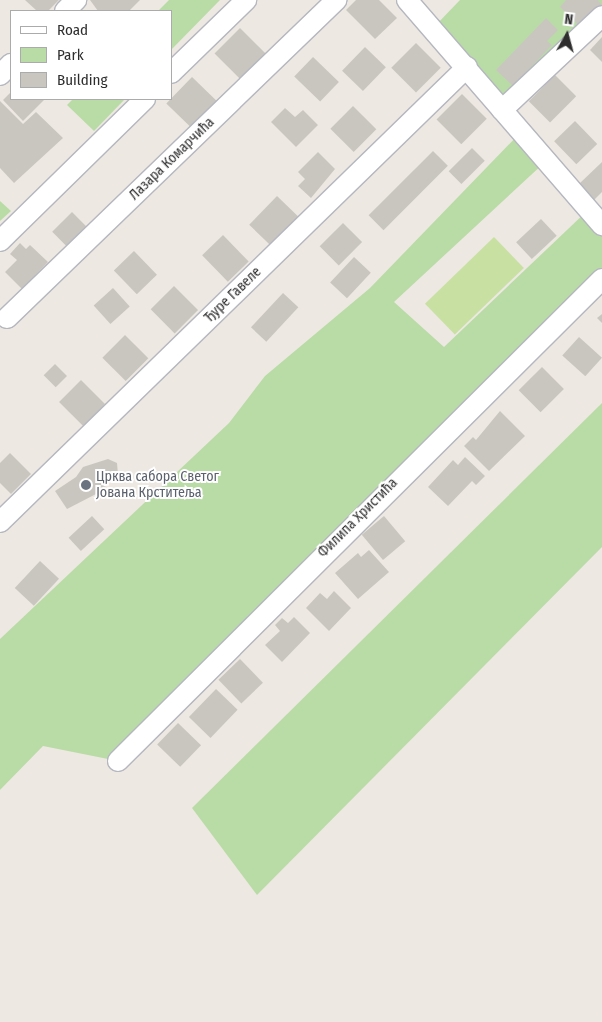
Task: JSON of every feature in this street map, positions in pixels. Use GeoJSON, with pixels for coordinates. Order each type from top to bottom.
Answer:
{"type":"FeatureCollection","features":[{"type":"Feature","properties":{"kind":"street"},"geometry":{"type":"LineString","coordinates":[[66,10],[76,0]]}},
{"type":"Feature","properties":{"kind":"street"},"geometry":{"type":"LineString","coordinates":[[172,72],[246,0]]}},
{"type":"Feature","properties":{"kind":"street","name":"Лазара Комарчића"},"geometry":{"type":"LineString","coordinates":[[7,318],[336,0]]}},
{"type":"Feature","properties":{"kind":"street"},"geometry":{"type":"LineString","coordinates":[[407,0],[602,225]]}},
{"type":"Feature","properties":{"kind":"street"},"geometry":{"type":"LineString","coordinates":[[502,110],[602,16]]}},
{"type":"Feature","properties":{"kind":"street"},"geometry":{"type":"LineString","coordinates":[[0,75],[10,65]]}},
{"type":"Feature","properties":{"kind":"street","name":"Ђуре Гавеле"},"geometry":{"type":"LineString","coordinates":[[0,522],[467,68]]}},
{"type":"Feature","properties":{"kind":"street"},"geometry":{"type":"LineString","coordinates":[[0,240],[144,100]]}},
{"type":"Feature","properties":{"kind":"street","name":"Филипа Христића"},"geometry":{"type":"LineString","coordinates":[[118,761],[602,279]]}},
{"type":"Feature","properties":{"kind":"green space"},"geometry":{"type":"Polygon","coordinates":[[[169,0],[220,0],[172,49],[172,10],[159,10],[169,0]]]}},
{"type":"Feature","properties":{"kind":"green space"},"geometry":{"type":"Polygon","coordinates":[[[460,0],[602,0],[602,16],[502,110],[433,28],[460,0]]]}},
{"type":"Feature","properties":{"kind":"green space"},"geometry":{"type":"Polygon","coordinates":[[[72,100],[124,100],[94,131],[67,105],[72,100]]]}},
{"type":"Feature","properties":{"kind":"green space"},"geometry":{"type":"Polygon","coordinates":[[[520,133],[544,163],[394,302],[444,347],[588,210],[602,225],[602,279],[118,761],[43,746],[0,790],[0,639],[229,423],[265,376],[370,288],[520,133]]]}},
{"type":"Feature","properties":{"kind":"green space"},"geometry":{"type":"Polygon","coordinates":[[[0,201],[11,211],[0,221],[0,201]]]}},
{"type":"Feature","properties":{"kind":"green space"},"geometry":{"type":"Polygon","coordinates":[[[494,237],[524,268],[455,335],[425,304],[494,237]]]}},
{"type":"Feature","properties":{"kind":"green space"},"geometry":{"type":"Polygon","coordinates":[[[602,403],[602,547],[257,895],[192,808],[602,403]]]}},
{"type":"Feature","properties":{"kind":"building"},"geometry":{"type":"Polygon","coordinates":[[[25,0],[59,0],[49,10],[36,10],[25,0]]]}},
{"type":"Feature","properties":{"kind":"building"},"geometry":{"type":"Polygon","coordinates":[[[90,0],[140,0],[130,10],[97,10],[90,0]]]}},
{"type":"Feature","properties":{"kind":"building"},"geometry":{"type":"Polygon","coordinates":[[[356,0],[379,0],[397,18],[375,39],[346,10],[356,0]]]}},
{"type":"Feature","properties":{"kind":"building"},"geometry":{"type":"Polygon","coordinates":[[[566,0],[598,0],[602,5],[580,27],[560,7],[566,0]]]}},
{"type":"Feature","properties":{"kind":"building"},"geometry":{"type":"Polygon","coordinates":[[[546,18],[558,30],[547,41],[552,45],[513,86],[496,70],[546,18]]]}},
{"type":"Feature","properties":{"kind":"building"},"geometry":{"type":"Polygon","coordinates":[[[240,28],[267,55],[241,80],[215,53],[240,28]]]}},
{"type":"Feature","properties":{"kind":"building"},"geometry":{"type":"Polygon","coordinates":[[[602,37],[602,62],[590,50],[602,37]]]}},
{"type":"Feature","properties":{"kind":"building"},"geometry":{"type":"Polygon","coordinates":[[[416,43],[441,68],[416,92],[391,68],[416,43]]]}},
{"type":"Feature","properties":{"kind":"building"},"geometry":{"type":"Polygon","coordinates":[[[365,47],[386,67],[363,91],[342,71],[365,47]]]}},
{"type":"Feature","properties":{"kind":"building"},"geometry":{"type":"Polygon","coordinates":[[[313,57],[339,82],[320,101],[294,76],[313,57]]]}},
{"type":"Feature","properties":{"kind":"building"},"geometry":{"type":"Polygon","coordinates":[[[555,75],[576,96],[550,122],[529,101],[555,75]]]}},
{"type":"Feature","properties":{"kind":"building"},"geometry":{"type":"Polygon","coordinates":[[[192,77],[219,103],[193,129],[166,104],[172,100],[172,98],[192,77]]]}},
{"type":"Feature","properties":{"kind":"building"},"geometry":{"type":"Polygon","coordinates":[[[10,93],[10,100],[44,100],[23,121],[3,100],[10,93]]]}},
{"type":"Feature","properties":{"kind":"building"},"geometry":{"type":"Polygon","coordinates":[[[462,94],[487,119],[461,144],[437,119],[462,94]]]}},
{"type":"Feature","properties":{"kind":"building"},"geometry":{"type":"Polygon","coordinates":[[[0,101],[23,124],[36,112],[63,138],[14,183],[0,168],[0,101]]]}},
{"type":"Feature","properties":{"kind":"building"},"geometry":{"type":"Polygon","coordinates":[[[353,106],[376,129],[354,152],[330,129],[353,106]]]}},
{"type":"Feature","properties":{"kind":"building"},"geometry":{"type":"Polygon","coordinates":[[[285,108],[295,117],[303,110],[318,125],[296,147],[271,122],[285,108]]]}},
{"type":"Feature","properties":{"kind":"building"},"geometry":{"type":"Polygon","coordinates":[[[575,121],[597,144],[576,164],[554,141],[575,121]]]}},
{"type":"Feature","properties":{"kind":"building"},"geometry":{"type":"Polygon","coordinates":[[[472,148],[485,161],[461,184],[449,171],[472,148]]]}},
{"type":"Feature","properties":{"kind":"building"},"geometry":{"type":"Polygon","coordinates":[[[433,151],[448,166],[384,230],[369,215],[433,151]]]}},
{"type":"Feature","properties":{"kind":"building"},"geometry":{"type":"Polygon","coordinates":[[[318,152],[335,169],[311,198],[298,186],[305,179],[298,172],[318,152]]]}},
{"type":"Feature","properties":{"kind":"building"},"geometry":{"type":"Polygon","coordinates":[[[602,162],[602,192],[594,200],[579,184],[602,162]]]}},
{"type":"Feature","properties":{"kind":"building"},"geometry":{"type":"Polygon","coordinates":[[[277,196],[300,218],[272,247],[249,225],[277,196]]]}},
{"type":"Feature","properties":{"kind":"building"},"geometry":{"type":"Polygon","coordinates":[[[72,212],[86,226],[66,246],[52,232],[72,212]]]}},
{"type":"Feature","properties":{"kind":"building"},"geometry":{"type":"Polygon","coordinates":[[[541,219],[557,236],[532,259],[516,242],[541,219]]]}},
{"type":"Feature","properties":{"kind":"building"},"geometry":{"type":"Polygon","coordinates":[[[343,223],[362,242],[339,265],[320,246],[343,223]]]}},
{"type":"Feature","properties":{"kind":"building"},"geometry":{"type":"Polygon","coordinates":[[[223,235],[249,262],[228,282],[202,255],[223,235]]]}},
{"type":"Feature","properties":{"kind":"building"},"geometry":{"type":"Polygon","coordinates":[[[20,243],[26,249],[30,245],[48,262],[22,289],[5,272],[17,260],[10,254],[20,243]]]}},
{"type":"Feature","properties":{"kind":"building"},"geometry":{"type":"Polygon","coordinates":[[[134,251],[157,275],[137,294],[114,270],[134,251]]]}},
{"type":"Feature","properties":{"kind":"building"},"geometry":{"type":"Polygon","coordinates":[[[354,257],[371,273],[347,298],[330,283],[354,257]]]}},
{"type":"Feature","properties":{"kind":"building"},"geometry":{"type":"Polygon","coordinates":[[[174,286],[198,310],[175,333],[151,309],[174,286]]]}},
{"type":"Feature","properties":{"kind":"building"},"geometry":{"type":"Polygon","coordinates":[[[113,288],[130,307],[110,324],[94,305],[113,288]]]}},
{"type":"Feature","properties":{"kind":"building"},"geometry":{"type":"Polygon","coordinates":[[[283,293],[298,307],[266,342],[251,327],[283,293]]]}},
{"type":"Feature","properties":{"kind":"building"},"geometry":{"type":"Polygon","coordinates":[[[602,314],[602,323],[597,318],[602,314]]]}},
{"type":"Feature","properties":{"kind":"building"},"geometry":{"type":"Polygon","coordinates":[[[125,335],[148,358],[126,381],[102,358],[125,335]]]}},
{"type":"Feature","properties":{"kind":"building"},"geometry":{"type":"Polygon","coordinates":[[[579,337],[602,358],[585,376],[562,356],[579,337]]]}},
{"type":"Feature","properties":{"kind":"building"},"geometry":{"type":"Polygon","coordinates":[[[55,364],[67,376],[56,387],[44,375],[55,364]]]}},
{"type":"Feature","properties":{"kind":"building"},"geometry":{"type":"Polygon","coordinates":[[[542,367],[564,389],[541,412],[519,390],[542,367]]]}},
{"type":"Feature","properties":{"kind":"building"},"geometry":{"type":"Polygon","coordinates":[[[81,380],[105,404],[83,426],[59,402],[81,380]]]}},
{"type":"Feature","properties":{"kind":"building"},"geometry":{"type":"Polygon","coordinates":[[[500,411],[525,436],[489,471],[464,446],[473,437],[476,440],[500,411]]]}},
{"type":"Feature","properties":{"kind":"building"},"geometry":{"type":"Polygon","coordinates":[[[10,453],[31,474],[11,494],[0,483],[0,463],[10,453]]]}},
{"type":"Feature","properties":{"kind":"building"},"geometry":{"type":"Polygon","coordinates":[[[465,457],[485,476],[476,485],[472,481],[448,506],[428,487],[453,460],[458,465],[465,457]]]}},
{"type":"Feature","properties":{"kind":"building","name":"Црква сабора Светог Јована Крститеља"},"geometry":{"type":"Polygon","coordinates":[[[108,459],[117,463],[118,475],[98,493],[67,509],[55,491],[76,477],[83,467],[108,459]]]}},
{"type":"Feature","properties":{"kind":"building"},"geometry":{"type":"Polygon","coordinates":[[[92,516],[104,529],[81,551],[69,538],[92,516]]]}},
{"type":"Feature","properties":{"kind":"building"},"geometry":{"type":"Polygon","coordinates":[[[384,516],[405,541],[383,560],[362,535],[384,516]]]}},
{"type":"Feature","properties":{"kind":"building"},"geometry":{"type":"Polygon","coordinates":[[[369,550],[389,572],[358,599],[335,573],[358,553],[361,557],[369,550]]]}},
{"type":"Feature","properties":{"kind":"building"},"geometry":{"type":"Polygon","coordinates":[[[40,561],[59,579],[34,606],[15,588],[40,561]]]}},
{"type":"Feature","properties":{"kind":"building"},"geometry":{"type":"Polygon","coordinates":[[[334,591],[351,608],[329,631],[306,608],[320,593],[327,599],[334,591]]]}},
{"type":"Feature","properties":{"kind":"building"},"geometry":{"type":"Polygon","coordinates":[[[294,617],[310,633],[282,662],[265,645],[280,631],[275,625],[282,618],[288,623],[294,617]]]}},
{"type":"Feature","properties":{"kind":"building"},"geometry":{"type":"Polygon","coordinates":[[[240,659],[263,683],[241,704],[218,680],[240,659]]]}},
{"type":"Feature","properties":{"kind":"building"},"geometry":{"type":"Polygon","coordinates":[[[216,689],[238,710],[210,738],[189,717],[216,689]]]}},
{"type":"Feature","properties":{"kind":"building"},"geometry":{"type":"Polygon","coordinates":[[[178,723],[201,745],[180,767],[157,745],[178,723]]]}},
{"type":"Feature","properties":{"kind":"place","name":"Црква сабора Светог Јована Крститеља"},"geometry":{"type":"Point","coordinates":[86,485]}}]}
